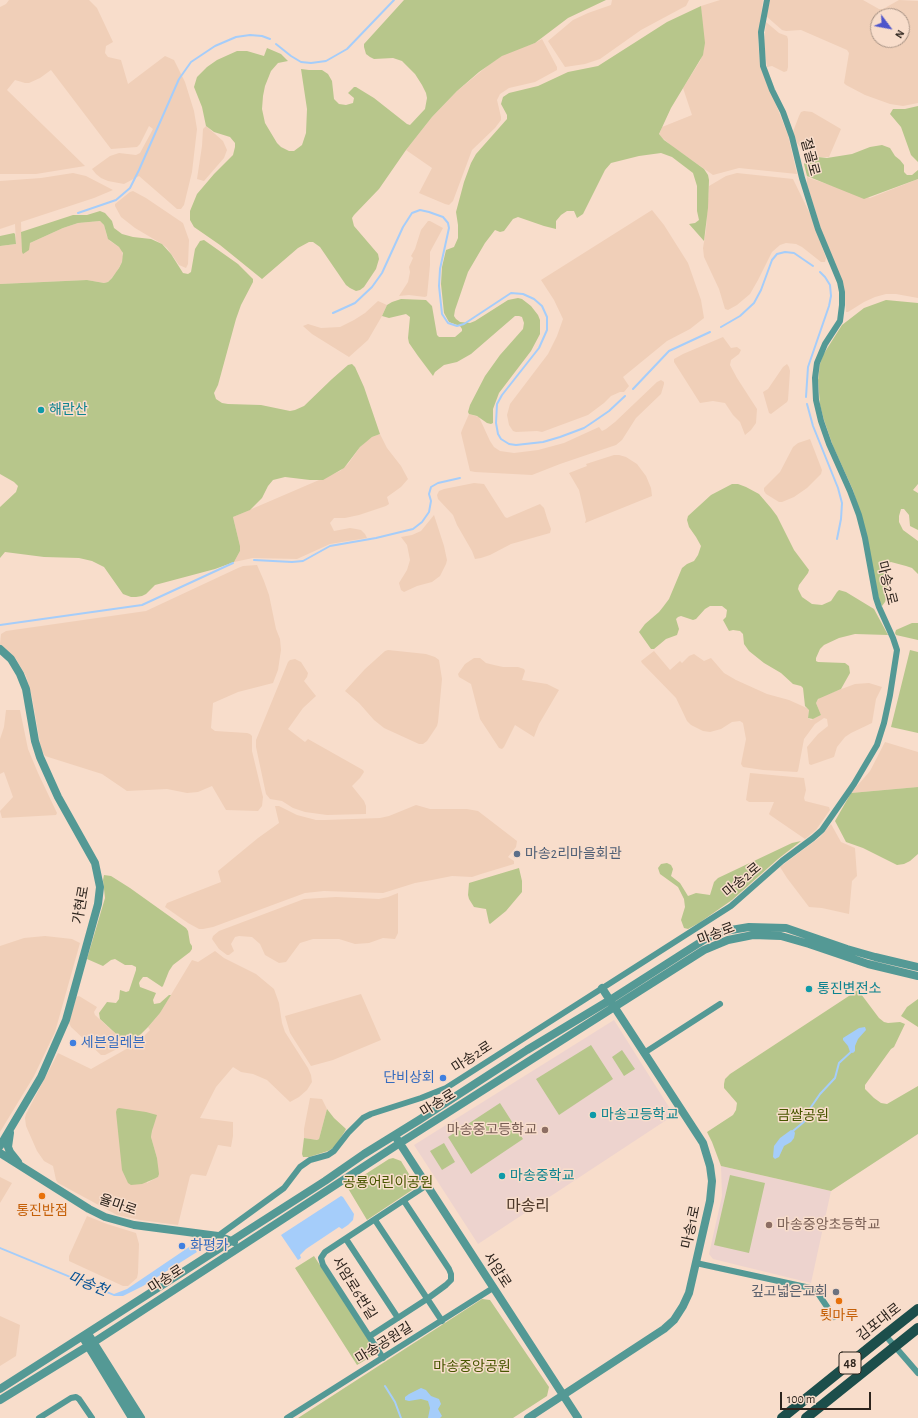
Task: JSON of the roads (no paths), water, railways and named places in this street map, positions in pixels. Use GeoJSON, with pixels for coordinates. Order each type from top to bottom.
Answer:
{"type":"FeatureCollection","features":[{"type":"Feature","properties":{"kind":"main road","name":"김포대로"},"geometry":{"type":"LineString","coordinates":[[782,1418],[918,1310]]}},
{"type":"Feature","properties":{"kind":"main road","name":"김포대로"},"geometry":{"type":"LineString","coordinates":[[806,1418],[918,1328]]}},
{"type":"Feature","properties":{"kind":"street","name":"절골로"},"geometry":{"type":"LineString","coordinates":[[767,0],[761,32],[763,66],[790,130],[802,178],[818,229],[840,282],[842,305],[840,321]]}},
{"type":"Feature","properties":{"kind":"street","name":"마송2로"},"geometry":{"type":"LineString","coordinates":[[218,1236],[284,1188],[300,1167],[310,1160],[328,1155],[334,1151],[348,1133],[363,1118],[446,1088],[731,906],[782,861],[814,838],[826,825],[850,790],[868,761],[880,735],[894,670],[896,644],[876,598],[859,515],[820,421],[816,400],[815,378],[817,363],[825,344],[840,321]]}},
{"type":"Feature","properties":{"kind":"street","name":"가현로"},"geometry":{"type":"LineString","coordinates":[[0,649],[11,658],[20,674],[26,689],[35,741],[40,757],[58,797],[94,863],[100,887],[98,904],[66,1020],[41,1077],[0,1146]]}},
{"type":"Feature","properties":{"kind":"street","name":"마송로"},"geometry":{"type":"LineString","coordinates":[[0,1400],[90,1344],[400,1143],[612,1004],[707,938],[725,931],[749,927],[786,928],[847,950],[918,966]]}},
{"type":"Feature","properties":{"kind":"street","name":"마송로"},"geometry":{"type":"LineString","coordinates":[[0,1389],[527,1050],[612,1004],[704,950],[728,940],[753,935],[781,936],[868,964],[918,976]]}},
{"type":"Feature","properties":{"kind":"street","name":"마송1로"},"geometry":{"type":"LineString","coordinates":[[528,1418],[664,1329],[674,1320],[689,1294],[710,1201],[712,1181],[710,1166],[703,1143],[602,988]]}},
{"type":"Feature","properties":{"kind":"street"},"geometry":{"type":"LineString","coordinates":[[644,1053],[720,1004]]}},
{"type":"Feature","properties":{"kind":"street"},"geometry":{"type":"LineString","coordinates":[[0,1136],[10,1130]]}},
{"type":"Feature","properties":{"kind":"street"},"geometry":{"type":"LineString","coordinates":[[10,1130],[8,1147],[21,1166]]}},
{"type":"Feature","properties":{"kind":"street","name":"서암로"},"geometry":{"type":"LineString","coordinates":[[394,1135],[578,1418]]}},
{"type":"Feature","properties":{"kind":"street","name":"율마로"},"geometry":{"type":"LineString","coordinates":[[0,1153],[105,1217],[134,1225],[218,1236],[241,1245]]}},
{"type":"Feature","properties":{"kind":"street","name":"서암로6번길"},"geometry":{"type":"LineString","coordinates":[[383,1358],[321,1258],[325,1252],[427,1185]]}},
{"type":"Feature","properties":{"kind":"street","name":"서암로6번길"},"geometry":{"type":"LineString","coordinates":[[370,1336],[427,1299],[451,1280],[449,1269],[404,1201]]}},
{"type":"Feature","properties":{"kind":"street"},"geometry":{"type":"LineString","coordinates":[[375,1220],[442,1321]]}},
{"type":"Feature","properties":{"kind":"street","name":"서암로6번길"},"geometry":{"type":"LineString","coordinates":[[346,1239],[398,1318]]}},
{"type":"Feature","properties":{"kind":"street"},"geometry":{"type":"LineString","coordinates":[[696,1263],[815,1289],[834,1317]]}},
{"type":"Feature","properties":{"kind":"street","name":"마송공원길"},"geometry":{"type":"LineString","coordinates":[[287,1418],[493,1288]]}},
{"type":"Feature","properties":{"kind":"street"},"geometry":{"type":"LineString","coordinates":[[85,1335],[132,1418]]}},
{"type":"Feature","properties":{"kind":"street"},"geometry":{"type":"LineString","coordinates":[[885,1335],[918,1373]]}},
{"type":"Feature","properties":{"kind":"street"},"geometry":{"type":"LineString","coordinates":[[90,1344],[141,1418]]}},
{"type":"Feature","properties":{"kind":"street"},"geometry":{"type":"LineString","coordinates":[[39,1418],[49,1415],[72,1398],[76,1397],[80,1399],[92,1418]]}},
{"type":"Feature","properties":{"kind":"water"},"geometry":{"type":"Polygon","coordinates":[[[865,1027],[866,1030],[858,1039],[855,1046],[855,1051],[853,1053],[850,1052],[843,1038],[859,1028],[865,1027]]]}},
{"type":"Feature","properties":{"kind":"water"},"geometry":{"type":"Polygon","coordinates":[[[791,1130],[795,1133],[794,1138],[791,1142],[784,1146],[779,1157],[775,1159],[773,1157],[774,1146],[780,1138],[791,1130]]]}},
{"type":"Feature","properties":{"kind":"water"},"geometry":{"type":"Polygon","coordinates":[[[341,1196],[354,1214],[353,1220],[342,1229],[339,1227],[306,1249],[300,1255],[301,1258],[298,1260],[281,1235],[341,1196]]]}},
{"type":"Feature","properties":{"kind":"water","name":"마송천"},"geometry":{"type":"Polygon","coordinates":[[[192,1245],[197,1252],[143,1286],[123,1296],[114,1296],[0,1249],[0,1247],[114,1294],[127,1289],[192,1245]]]}},
{"type":"Feature","properties":{"kind":"water"},"geometry":{"type":"Polygon","coordinates":[[[421,1388],[426,1390],[431,1396],[439,1399],[441,1404],[438,1409],[442,1416],[440,1418],[428,1418],[430,1408],[428,1401],[421,1399],[409,1401],[405,1400],[405,1397],[409,1394],[421,1388]]]}},
{"type":"Feature","properties":{"kind":"waterway"},"geometry":{"type":"LineString","coordinates":[[276,44],[301,62],[311,63],[326,61],[347,49],[394,0]]}},
{"type":"Feature","properties":{"kind":"waterway"},"geometry":{"type":"LineString","coordinates":[[78,213],[116,200],[130,188],[179,79],[191,62],[215,46],[236,37],[250,35],[262,36],[270,39]]}},
{"type":"Feature","properties":{"kind":"waterway"},"geometry":{"type":"LineString","coordinates":[[333,313],[355,303],[372,287],[382,273],[403,227],[412,213],[420,210],[429,212],[443,217],[448,223],[449,228],[440,269],[439,286],[442,314],[448,323],[457,326],[464,324],[511,293],[523,294],[534,299],[542,306],[547,317],[547,330],[539,348],[502,395],[497,404],[496,423],[498,434],[501,439],[509,444],[516,445],[543,442],[560,437],[584,428],[609,411],[625,396]]}},
{"type":"Feature","properties":{"kind":"waterway"},"geometry":{"type":"LineString","coordinates":[[721,327],[740,316],[754,303],[761,290],[772,260],[777,254],[785,252],[794,253],[813,266]]}},
{"type":"Feature","properties":{"kind":"waterway"},"geometry":{"type":"LineString","coordinates":[[806,397],[808,367],[831,296],[830,285],[820,272]]}},
{"type":"Feature","properties":{"kind":"waterway"},"geometry":{"type":"LineString","coordinates":[[633,389],[669,351],[710,332]]}},
{"type":"Feature","properties":{"kind":"waterway"},"geometry":{"type":"LineString","coordinates":[[807,404],[813,426],[838,488],[842,503],[841,519],[837,539]]}},
{"type":"Feature","properties":{"kind":"waterway"},"geometry":{"type":"LineString","coordinates":[[254,560],[292,562],[303,561],[330,546],[376,538],[413,529],[422,522],[429,512],[431,501],[429,494],[431,487],[438,483],[460,478]]}},
{"type":"Feature","properties":{"kind":"waterway"},"geometry":{"type":"LineString","coordinates":[[0,625],[142,605],[233,563]]}},
{"type":"Feature","properties":{"kind":"waterway"},"geometry":{"type":"LineString","coordinates":[[793,1131],[805,1121],[809,1110],[820,1094],[835,1078],[839,1063],[852,1051]]}},
{"type":"Feature","properties":{"kind":"waterway"},"geometry":{"type":"LineString","coordinates":[[385,1386],[395,1402],[401,1418]]}},
{"type":"Feature","properties":{"kind":"place","name":"해란산"},"geometry":{"type":"Point","coordinates":[41,410]}},
{"type":"Feature","properties":{"kind":"place","name":"마송2리마을회관"},"geometry":{"type":"Point","coordinates":[517,854]}},
{"type":"Feature","properties":{"kind":"place","name":"통진변전소"},"geometry":{"type":"Point","coordinates":[809,989]}},
{"type":"Feature","properties":{"kind":"place","name":"세븐일레븐"},"geometry":{"type":"Point","coordinates":[73,1043]}},
{"type":"Feature","properties":{"kind":"place","name":"단비상회"},"geometry":{"type":"Point","coordinates":[443,1078]}},
{"type":"Feature","properties":{"kind":"place","name":"마송고등학교"},"geometry":{"type":"Point","coordinates":[593,1115]}},
{"type":"Feature","properties":{"kind":"place","name":"마송중고등학교"},"geometry":{"type":"Point","coordinates":[545,1130]}},
{"type":"Feature","properties":{"kind":"place","name":"마송중학교"},"geometry":{"type":"Point","coordinates":[502,1176]}},
{"type":"Feature","properties":{"kind":"place","name":"통진반점"},"geometry":{"type":"Point","coordinates":[42,1196]}},
{"type":"Feature","properties":{"kind":"place","name":"마송중앙초등학교"},"geometry":{"type":"Point","coordinates":[769,1225]}},
{"type":"Feature","properties":{"kind":"place","name":"화평카"},"geometry":{"type":"Point","coordinates":[182,1246]}},
{"type":"Feature","properties":{"kind":"place","name":"깊고넓은교회"},"geometry":{"type":"Point","coordinates":[836,1292]}},
{"type":"Feature","properties":{"kind":"place","name":"툇마루"},"geometry":{"type":"Point","coordinates":[839,1301]}},
{"type":"Feature","properties":{"kind":"district","name":"마송리"},"geometry":{"type":"Point","coordinates":[528,1206]}},
{"type":"Feature","properties":{"kind":"park label","name":"금쌀공원"},"geometry":{"type":"Point","coordinates":[803,1116]}},
{"type":"Feature","properties":{"kind":"park label","name":"공룡어린이공원"},"geometry":{"type":"Point","coordinates":[388,1183]}},
{"type":"Feature","properties":{"kind":"park label","name":"마송중앙공원"},"geometry":{"type":"Point","coordinates":[472,1367]}}]}
